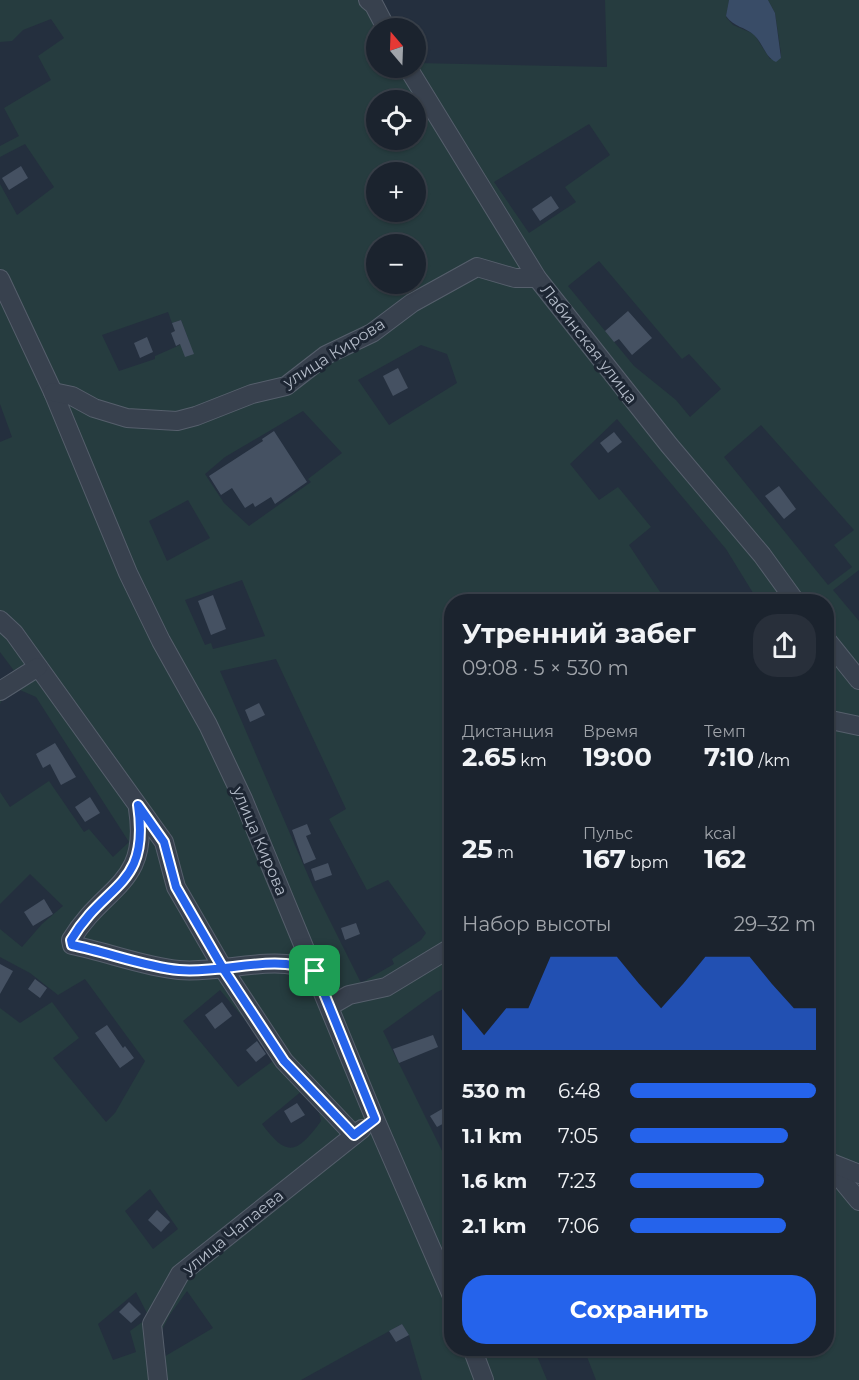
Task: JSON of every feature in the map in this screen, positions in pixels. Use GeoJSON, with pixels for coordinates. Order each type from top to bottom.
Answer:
{"type":"FeatureCollection","features":[{"type":"Feature","properties":{"kind":"street"},"geometry":{"type":"LineString","coordinates":[[368,0],[374,5],[381,18]]}},
{"type":"Feature","properties":{"kind":"street","name":"Лабинская улица"},"geometry":{"type":"LineString","coordinates":[[414,78],[537,278],[669,446],[762,555],[790,594]]}},
{"type":"Feature","properties":{"kind":"street","name":"улица Кирова"},"geometry":{"type":"LineString","coordinates":[[53,392],[72,396],[94,408],[127,418],[177,422],[252,394],[286,386],[326,355],[372,333],[412,303],[477,267],[514,278],[537,278]]}},
{"type":"Feature","properties":{"kind":"street","name":"улица Кирова"},"geometry":{"type":"LineString","coordinates":[[0,279],[53,392],[128,573],[161,640],[208,725],[243,799],[375,1119],[444,1278]]}},
{"type":"Feature","properties":{"kind":"street"},"geometry":{"type":"LineString","coordinates":[[0,620],[14,633],[164,842],[176,887],[224,970],[284,1061],[354,1135]]}},
{"type":"Feature","properties":{"kind":"street"},"geometry":{"type":"LineString","coordinates":[[834,649],[859,680]]}},
{"type":"Feature","properties":{"kind":"street"},"geometry":{"type":"LineString","coordinates":[[0,691],[38,667]]}},
{"type":"Feature","properties":{"kind":"street"},"geometry":{"type":"LineString","coordinates":[[834,721],[859,726]]}},
{"type":"Feature","properties":{"kind":"street"},"geometry":{"type":"LineString","coordinates":[[138,805],[141,829],[136,864],[125,881],[94,908],[71,940],[72,945],[108,952],[156,967],[224,970],[276,963],[298,964],[315,971]]}},
{"type":"Feature","properties":{"kind":"street"},"geometry":{"type":"LineString","coordinates":[[330,1006],[349,996],[386,987],[444,952]]}},
{"type":"Feature","properties":{"kind":"street","name":"улица Чапаева"},"geometry":{"type":"LineString","coordinates":[[158,1380],[152,1324],[180,1274],[375,1119]]}},
{"type":"Feature","properties":{"kind":"street"},"geometry":{"type":"LineString","coordinates":[[834,1164],[859,1174]]}},
{"type":"Feature","properties":{"kind":"street"},"geometry":{"type":"LineString","coordinates":[[834,1170],[859,1201]]}},
{"type":"Feature","properties":{"kind":"street"},"geometry":{"type":"LineString","coordinates":[[475,1356],[484,1380]]}},
{"type":"Feature","properties":{"kind":"green space"},"geometry":{"type":"Polygon","coordinates":[[[0,0],[359,0],[372,18],[366,18],[366,78],[410,78],[418,90],[366,90],[366,150],[426,150],[426,104],[531,274],[485,265],[284,384],[195,414],[122,413],[57,384],[48,370],[0,268],[0,184],[17,215],[54,187],[25,144],[0,157],[0,146],[19,136],[4,108],[51,80],[38,56],[64,38],[51,19],[23,30],[12,41],[0,42],[0,0]],[[168,312],[102,335],[119,371],[155,359],[155,356],[189,341],[181,320],[172,323],[168,312]]]}},
{"type":"Feature","properties":{"kind":"green space"},"geometry":{"type":"Polygon","coordinates":[[[605,0],[729,0],[726,17],[733,25],[754,34],[770,59],[781,58],[775,13],[768,0],[859,0],[859,570],[833,590],[859,621],[859,673],[834,641],[834,594],[796,594],[531,263],[422,78],[426,78],[426,63],[607,67],[605,0]],[[589,124],[494,182],[529,233],[576,202],[565,187],[610,155],[589,124]],[[599,261],[568,286],[634,366],[676,400],[690,417],[721,389],[689,354],[682,359],[599,261]],[[761,425],[724,457],[828,585],[852,567],[834,545],[854,530],[761,425]]]}},
{"type":"Feature","properties":{"kind":"green space"},"geometry":{"type":"Polygon","coordinates":[[[462,275],[537,282],[788,594],[754,594],[726,549],[617,419],[570,464],[599,500],[618,487],[651,527],[629,545],[661,594],[444,594],[444,946],[387,981],[332,999],[145,599],[58,395],[142,424],[255,396],[462,275]],[[421,345],[358,380],[389,425],[457,383],[447,354],[421,345]],[[303,411],[225,457],[205,474],[224,503],[249,526],[311,482],[308,479],[342,453],[303,411]],[[188,500],[149,521],[167,561],[210,538],[188,500]],[[242,580],[185,600],[205,645],[211,643],[213,649],[265,636],[242,580]],[[276,659],[220,671],[313,887],[361,983],[394,964],[392,959],[421,940],[426,933],[388,880],[367,890],[329,819],[346,809],[276,659]]]}},
{"type":"Feature","properties":{"kind":"green space"},"geometry":{"type":"Polygon","coordinates":[[[0,292],[217,752],[366,1117],[357,1129],[286,1056],[177,885],[166,841],[0,613],[0,442],[12,437],[0,404],[0,292]]]}},
{"type":"Feature","properties":{"kind":"green space"},"geometry":{"type":"Polygon","coordinates":[[[0,626],[161,844],[172,889],[348,1135],[156,1304],[153,1380],[0,1380],[0,1008],[20,1023],[52,1002],[79,1038],[53,1058],[106,1122],[115,1113],[145,1061],[85,979],[58,995],[30,973],[0,957],[0,929],[22,947],[42,924],[63,906],[30,874],[0,904],[0,792],[10,807],[49,781],[84,832],[89,829],[113,857],[129,842],[36,697],[20,690],[3,698],[0,704],[0,681],[15,672],[0,652],[0,626]],[[220,990],[183,1021],[238,1087],[277,1058],[220,990]],[[303,1090],[262,1124],[278,1143],[292,1148],[305,1140],[321,1121],[318,1108],[303,1090]],[[150,1189],[125,1211],[153,1249],[178,1229],[150,1189]],[[136,1292],[98,1324],[113,1360],[136,1352],[130,1331],[149,1317],[136,1292]]]}},
{"type":"Feature","properties":{"kind":"green space"},"geometry":{"type":"Polygon","coordinates":[[[834,654],[859,684],[859,722],[834,718],[834,654]]]}},
{"type":"Feature","properties":{"kind":"green space"},"geometry":{"type":"Polygon","coordinates":[[[834,724],[859,729],[859,1380],[596,1380],[587,1356],[834,1356],[834,724]]]}},
{"type":"Feature","properties":{"kind":"green space"},"geometry":{"type":"Polygon","coordinates":[[[444,955],[444,989],[383,1031],[444,1155],[444,1265],[338,1014],[343,1004],[444,955]]]}},
{"type":"Feature","properties":{"kind":"green space"},"geometry":{"type":"Polygon","coordinates":[[[373,1131],[418,1228],[444,1293],[444,1356],[470,1356],[480,1380],[422,1380],[409,1335],[402,1324],[301,1380],[161,1380],[155,1337],[162,1315],[190,1273],[339,1159],[366,1133],[373,1131]],[[187,1291],[169,1316],[158,1338],[162,1358],[213,1328],[187,1291]]]}},
{"type":"Feature","properties":{"kind":"green space"},"geometry":{"type":"Polygon","coordinates":[[[481,1356],[537,1356],[547,1380],[490,1380],[481,1356]]]}},
{"type":"Feature","properties":{"kind":"water"},"geometry":{"type":"Polygon","coordinates":[[[729,0],[768,0],[775,13],[781,58],[776,62],[772,60],[754,35],[729,20],[726,16],[729,0]]]}},
{"type":"Feature","properties":{"kind":"building"},"geometry":{"type":"Polygon","coordinates":[[[21,166],[28,178],[9,190],[2,178],[21,166]]]}},
{"type":"Feature","properties":{"kind":"building"},"geometry":{"type":"Polygon","coordinates":[[[551,196],[559,208],[540,221],[532,209],[551,196]]]}},
{"type":"Feature","properties":{"kind":"building"},"geometry":{"type":"Polygon","coordinates":[[[628,311],[652,338],[632,355],[619,339],[614,342],[605,331],[628,311]]]}},
{"type":"Feature","properties":{"kind":"building"},"geometry":{"type":"Polygon","coordinates":[[[181,320],[194,354],[185,357],[180,344],[176,346],[171,333],[175,331],[172,323],[181,320]]]}},
{"type":"Feature","properties":{"kind":"building"},"geometry":{"type":"Polygon","coordinates":[[[147,337],[153,352],[140,358],[134,343],[147,337]]]}},
{"type":"Feature","properties":{"kind":"building"},"geometry":{"type":"Polygon","coordinates":[[[398,368],[408,388],[393,396],[383,376],[398,368]]]}},
{"type":"Feature","properties":{"kind":"building"},"geometry":{"type":"Polygon","coordinates":[[[274,431],[307,482],[275,504],[271,497],[255,507],[253,503],[245,508],[232,488],[221,495],[209,476],[263,441],[262,439],[274,431]]]}},
{"type":"Feature","properties":{"kind":"building"},"geometry":{"type":"Polygon","coordinates":[[[614,432],[622,442],[608,453],[600,443],[614,432]]]}},
{"type":"Feature","properties":{"kind":"building"},"geometry":{"type":"Polygon","coordinates":[[[779,486],[796,509],[784,519],[765,496],[779,486]]]}},
{"type":"Feature","properties":{"kind":"building"},"geometry":{"type":"Polygon","coordinates":[[[213,595],[226,629],[211,635],[198,601],[213,595]]]}},
{"type":"Feature","properties":{"kind":"building"},"geometry":{"type":"Polygon","coordinates":[[[259,703],[265,715],[250,722],[245,710],[259,703]]]}},
{"type":"Feature","properties":{"kind":"building"},"geometry":{"type":"Polygon","coordinates":[[[55,743],[76,777],[61,785],[50,764],[43,768],[36,754],[55,743]]]}},
{"type":"Feature","properties":{"kind":"building"},"geometry":{"type":"Polygon","coordinates":[[[90,797],[100,813],[85,822],[75,807],[90,797]]]}},
{"type":"Feature","properties":{"kind":"building"},"geometry":{"type":"Polygon","coordinates":[[[307,824],[311,834],[306,836],[316,859],[304,864],[292,830],[307,824]]]}},
{"type":"Feature","properties":{"kind":"building"},"geometry":{"type":"Polygon","coordinates":[[[328,863],[332,875],[315,881],[311,869],[328,863]]]}},
{"type":"Feature","properties":{"kind":"building"},"geometry":{"type":"Polygon","coordinates":[[[44,899],[53,914],[33,926],[24,912],[44,899]]]}},
{"type":"Feature","properties":{"kind":"building"},"geometry":{"type":"Polygon","coordinates":[[[356,923],[360,934],[345,940],[341,928],[356,923]]]}},
{"type":"Feature","properties":{"kind":"building"},"geometry":{"type":"Polygon","coordinates":[[[0,964],[13,971],[0,994],[0,964]]]}},
{"type":"Feature","properties":{"kind":"building"},"geometry":{"type":"Polygon","coordinates":[[[35,979],[47,988],[40,998],[28,989],[35,979]]]}},
{"type":"Feature","properties":{"kind":"building"},"geometry":{"type":"Polygon","coordinates":[[[222,1002],[232,1016],[215,1029],[205,1015],[222,1002]]]}},
{"type":"Feature","properties":{"kind":"building"},"geometry":{"type":"Polygon","coordinates":[[[107,1025],[123,1048],[125,1046],[134,1058],[120,1068],[95,1033],[107,1025]]]}},
{"type":"Feature","properties":{"kind":"building"},"geometry":{"type":"Polygon","coordinates":[[[433,1035],[438,1047],[399,1063],[393,1049],[433,1035]]]}},
{"type":"Feature","properties":{"kind":"building"},"geometry":{"type":"Polygon","coordinates":[[[257,1041],[266,1054],[256,1062],[246,1050],[257,1041]]]}},
{"type":"Feature","properties":{"kind":"building"},"geometry":{"type":"Polygon","coordinates":[[[297,1103],[305,1115],[291,1123],[284,1111],[297,1103]]]}},
{"type":"Feature","properties":{"kind":"building"},"geometry":{"type":"Polygon","coordinates":[[[442,1109],[444,1123],[437,1127],[430,1116],[442,1109]]]}},
{"type":"Feature","properties":{"kind":"building"},"geometry":{"type":"Polygon","coordinates":[[[157,1210],[170,1222],[161,1232],[148,1220],[157,1210]]]}},
{"type":"Feature","properties":{"kind":"building"},"geometry":{"type":"Polygon","coordinates":[[[129,1302],[141,1314],[131,1323],[119,1312],[129,1302]]]}},
{"type":"Feature","properties":{"kind":"building"},"geometry":{"type":"Polygon","coordinates":[[[402,1324],[409,1335],[396,1342],[389,1331],[402,1324]]]}},
{"type":"Feature","properties":{"kind":"route"},"geometry":{"type":"LineString","coordinates":[[315,971],[298,964],[276,963],[224,970],[180,970],[156,967],[132,958],[72,945],[71,940],[94,908],[125,881],[136,864],[141,829],[138,805],[164,842],[176,887],[224,970],[284,1061],[354,1135],[375,1119],[315,971]]}}]}
